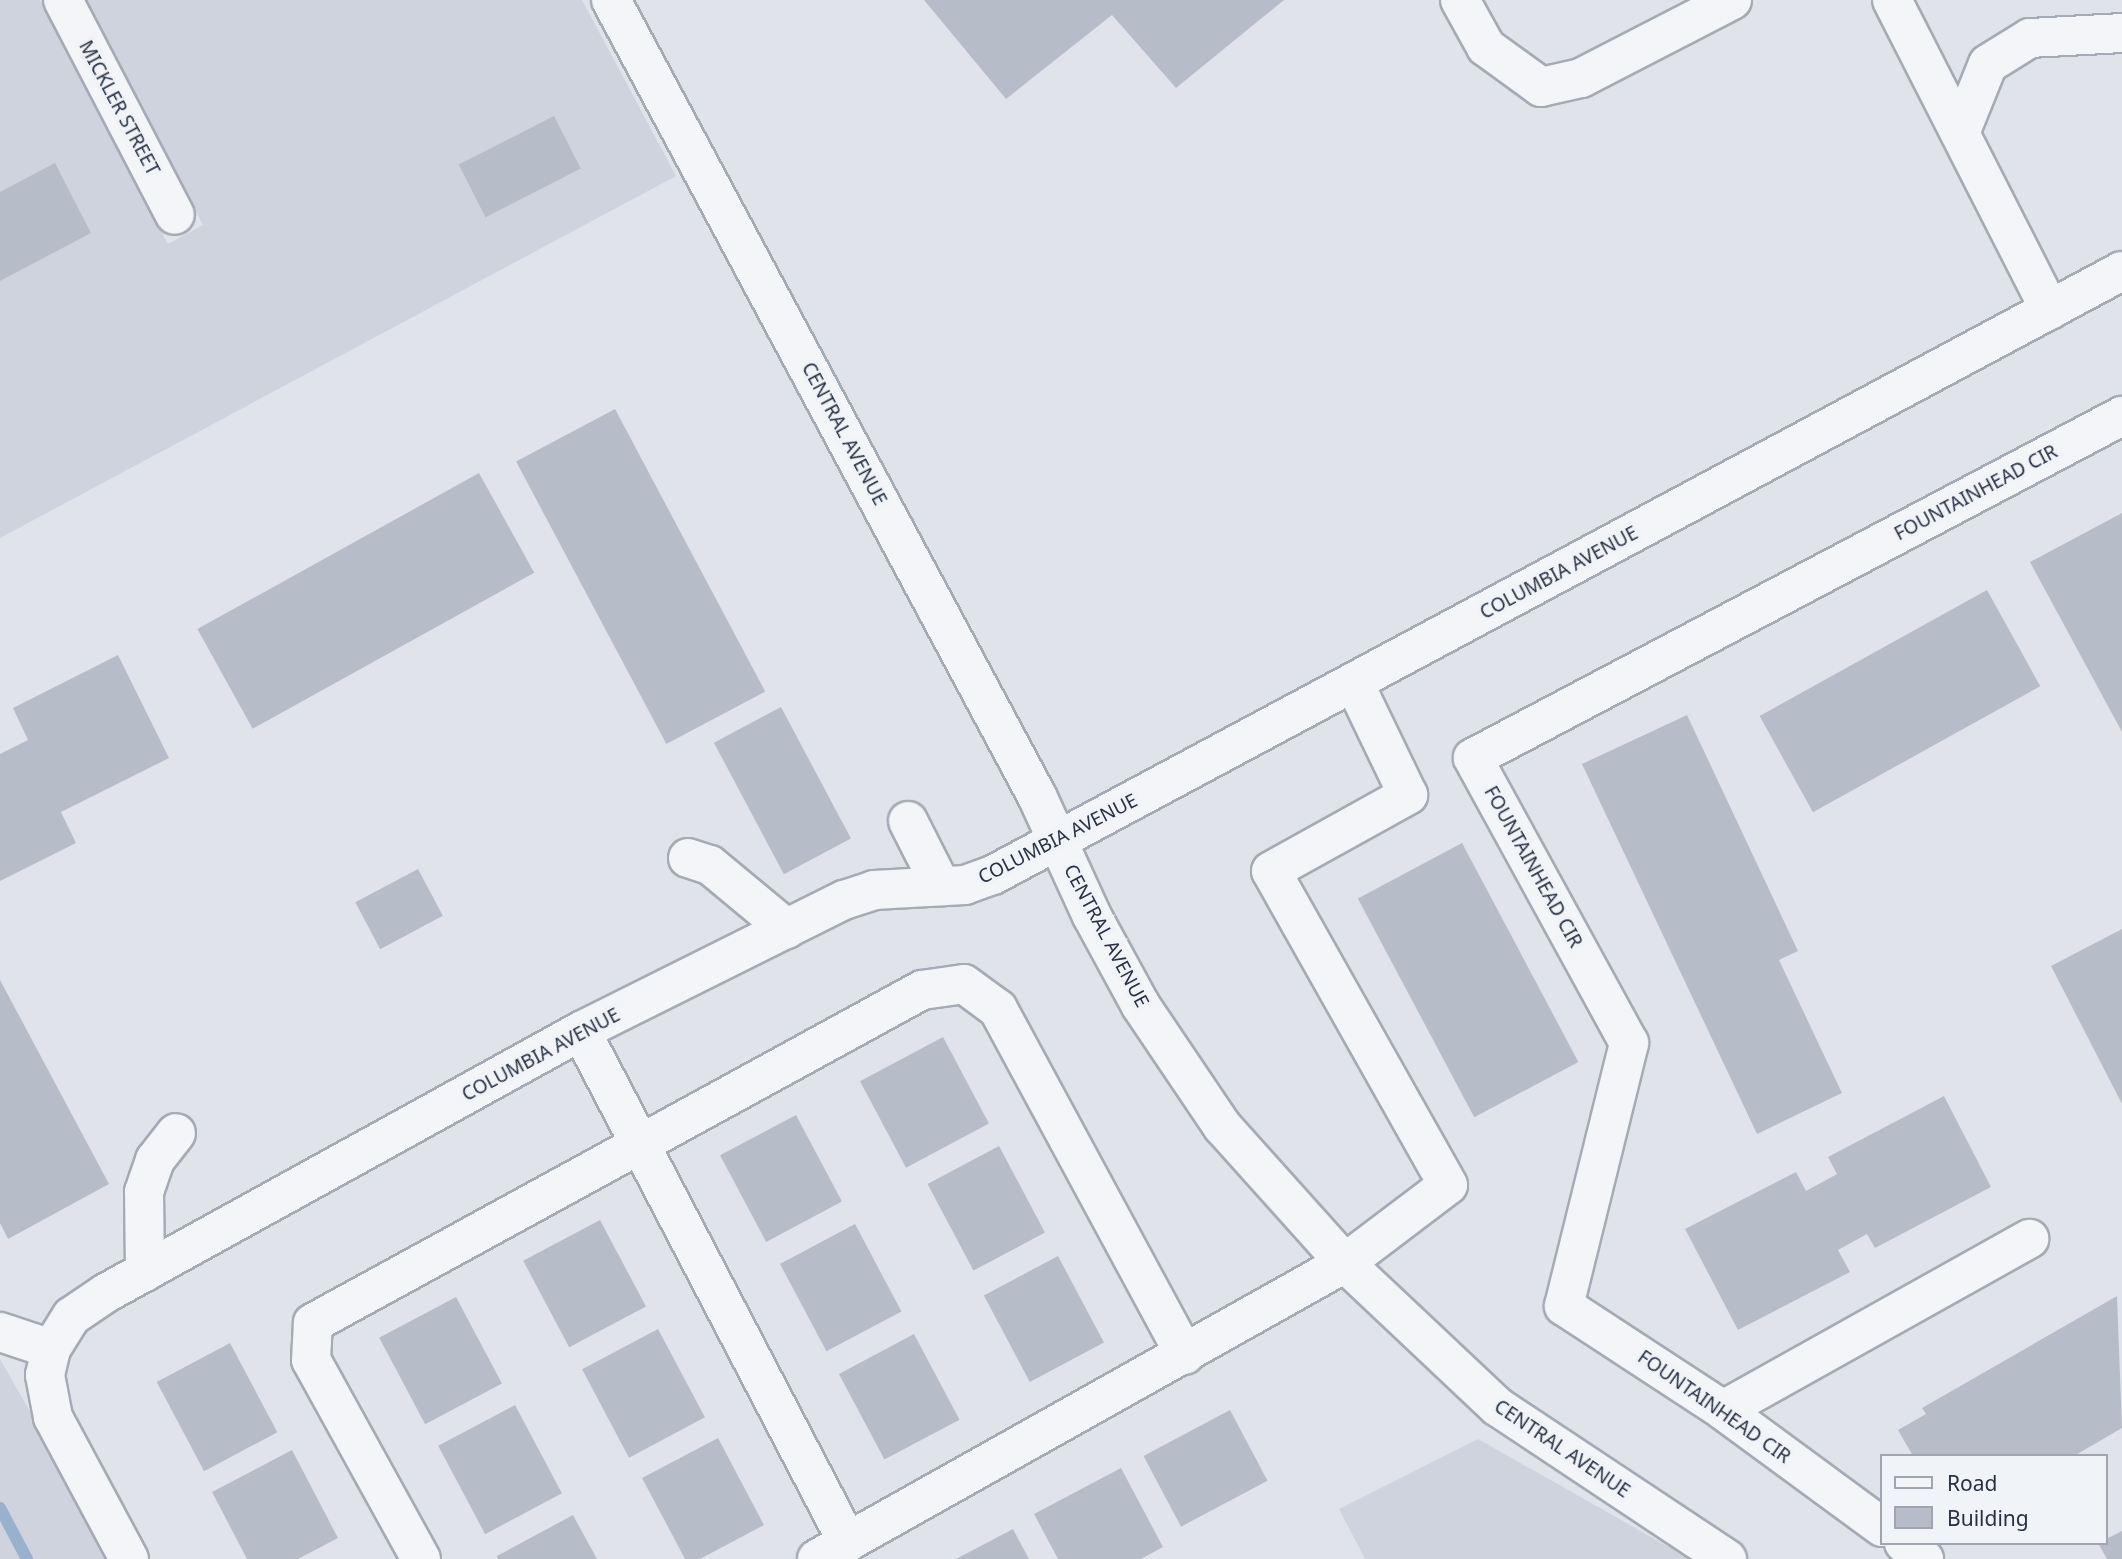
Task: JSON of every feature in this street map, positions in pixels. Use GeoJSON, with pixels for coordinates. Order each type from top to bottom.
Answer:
{"type":"FeatureCollection","features":[{"type":"Feature","properties":{"kind":"street","name":"MICKLER STREET"},"geometry":{"type":"LineString","coordinates":[[63,0],[175,215]]}},
{"type":"Feature","properties":{"kind":"street","name":"CENTRAL AVENUE"},"geometry":{"type":"LineString","coordinates":[[611,0],[1058,842],[1141,1006],[1222,1126],[1345,1263],[1497,1407],[1727,1559]]}},
{"type":"Feature","properties":{"kind":"street"},"geometry":{"type":"LineString","coordinates":[[1460,0],[1486,47],[1541,87],[1581,78],[1732,0]]}},
{"type":"Feature","properties":{"kind":"street"},"geometry":{"type":"LineString","coordinates":[[1892,0],[2050,310]]}},
{"type":"Feature","properties":{"kind":"street"},"geometry":{"type":"LineString","coordinates":[[1961,131],[1989,64],[2030,38],[2122,33]]}},
{"type":"Feature","properties":{"kind":"street","name":"COLUMBIA AVENUE"},"geometry":{"type":"LineString","coordinates":[[128,1559],[53,1417],[45,1375],[51,1349],[72,1316],[145,1272],[581,1031],[787,929],[874,890],[941,886],[993,876],[2122,271]]}},
{"type":"Feature","properties":{"kind":"street","name":"FOUNTAINHEAD CIR"},"geometry":{"type":"LineString","coordinates":[[1881,1526],[1723,1410],[1564,1306],[1629,1043],[1473,758],[2122,416]]}},
{"type":"Feature","properties":{"kind":"street"},"geometry":{"type":"LineString","coordinates":[[581,1031],[833,1551],[1345,1263],[1448,1185],[1270,871],[1408,795],[1354,683]]}},
{"type":"Feature","properties":{"kind":"street"},"geometry":{"type":"LineString","coordinates":[[908,821],[941,886]]}},
{"type":"Feature","properties":{"kind":"street"},"geometry":{"type":"LineString","coordinates":[[688,858],[710,865],[787,929]]}},
{"type":"Feature","properties":{"kind":"street"},"geometry":{"type":"LineString","coordinates":[[421,1559],[311,1360],[313,1323],[922,989],[964,984],[998,1009],[1185,1355]]}},
{"type":"Feature","properties":{"kind":"street"},"geometry":{"type":"LineString","coordinates":[[145,1272],[144,1192],[155,1160],[176,1133]]}},
{"type":"Feature","properties":{"kind":"street"},"geometry":{"type":"LineString","coordinates":[[1723,1410],[2029,1239]]}},
{"type":"Feature","properties":{"kind":"street"},"geometry":{"type":"LineString","coordinates":[[0,1332],[51,1349]]}},
{"type":"Feature","properties":{"kind":"street"},"geometry":{"type":"LineString","coordinates":[[1906,1545],[1924,1559]]}},
{"type":"Feature","properties":{"kind":"shaded area"},"geometry":{"type":"Polygon","coordinates":[[[0,0],[40,0],[168,244],[203,225],[85,0],[582,0],[676,176],[0,538],[0,0]]]}},
{"type":"Feature","properties":{"kind":"shaded area"},"geometry":{"type":"Polygon","coordinates":[[[0,1359],[32,1415],[107,1559],[0,1559],[0,1359]]]}},
{"type":"Feature","properties":{"kind":"shaded area"},"geometry":{"type":"Polygon","coordinates":[[[1478,1439],[1689,1559],[1365,1559],[1339,1509],[1478,1439]]]}},
{"type":"Feature","properties":{"kind":"building"},"geometry":{"type":"Polygon","coordinates":[[[924,0],[1284,0],[1176,88],[1112,15],[1006,99],[924,0]]]}},
{"type":"Feature","properties":{"kind":"building"},"geometry":{"type":"Polygon","coordinates":[[[554,116],[581,169],[485,217],[459,165],[554,116]]]}},
{"type":"Feature","properties":{"kind":"building"},"geometry":{"type":"Polygon","coordinates":[[[55,163],[91,233],[0,281],[0,192],[55,163]]]}},
{"type":"Feature","properties":{"kind":"building"},"geometry":{"type":"Polygon","coordinates":[[[615,409],[765,692],[666,744],[516,462],[615,409]]]}},
{"type":"Feature","properties":{"kind":"building"},"geometry":{"type":"Polygon","coordinates":[[[479,473],[534,573],[253,729],[197,629],[479,473]]]}},
{"type":"Feature","properties":{"kind":"building"},"geometry":{"type":"Polygon","coordinates":[[[2122,513],[2122,732],[2030,562],[2122,513]]]}},
{"type":"Feature","properties":{"kind":"building"},"geometry":{"type":"Polygon","coordinates":[[[1987,590],[2040,686],[1813,812],[1760,716],[1987,590]]]}},
{"type":"Feature","properties":{"kind":"building"},"geometry":{"type":"Polygon","coordinates":[[[118,655],[169,758],[61,812],[76,843],[0,881],[0,754],[28,740],[13,708],[118,655]]]}},
{"type":"Feature","properties":{"kind":"building"},"geometry":{"type":"Polygon","coordinates":[[[781,707],[851,839],[784,874],[714,743],[781,707]]]}},
{"type":"Feature","properties":{"kind":"building"},"geometry":{"type":"Polygon","coordinates":[[[1687,715],[1798,951],[1779,960],[1842,1093],[1757,1134],[1582,764],[1687,715]]]}},
{"type":"Feature","properties":{"kind":"building"},"geometry":{"type":"Polygon","coordinates":[[[1462,843],[1578,1062],[1474,1117],[1358,898],[1462,843]]]}},
{"type":"Feature","properties":{"kind":"building"},"geometry":{"type":"Polygon","coordinates":[[[418,869],[443,916],[380,949],[355,902],[418,869]]]}},
{"type":"Feature","properties":{"kind":"building"},"geometry":{"type":"Polygon","coordinates":[[[2122,929],[2122,1104],[2051,966],[2122,929]]]}},
{"type":"Feature","properties":{"kind":"building"},"geometry":{"type":"Polygon","coordinates":[[[0,980],[109,1184],[8,1239],[0,1223],[0,980]]]}},
{"type":"Feature","properties":{"kind":"building"},"geometry":{"type":"Polygon","coordinates":[[[943,1037],[989,1124],[906,1168],[860,1081],[943,1037]]]}},
{"type":"Feature","properties":{"kind":"building"},"geometry":{"type":"Polygon","coordinates":[[[1944,1096],[1991,1187],[1875,1248],[1867,1234],[1838,1250],[1850,1272],[1738,1330],[1685,1229],[1796,1172],[1806,1191],[1837,1174],[1828,1157],[1944,1096]]]}},
{"type":"Feature","properties":{"kind":"building"},"geometry":{"type":"Polygon","coordinates":[[[796,1115],[842,1202],[766,1242],[720,1155],[796,1115]]]}},
{"type":"Feature","properties":{"kind":"building"},"geometry":{"type":"Polygon","coordinates":[[[999,1146],[1045,1233],[973,1271],[927,1184],[999,1146]]]}},
{"type":"Feature","properties":{"kind":"building"},"geometry":{"type":"Polygon","coordinates":[[[600,1220],[646,1307],[569,1347],[523,1261],[600,1220]]]}},
{"type":"Feature","properties":{"kind":"building"},"geometry":{"type":"Polygon","coordinates":[[[855,1224],[901,1311],[826,1351],[780,1264],[855,1224]]]}},
{"type":"Feature","properties":{"kind":"building"},"geometry":{"type":"Polygon","coordinates":[[[1058,1256],[1104,1343],[1030,1382],[984,1295],[1058,1256]]]}},
{"type":"Feature","properties":{"kind":"building"},"geometry":{"type":"Polygon","coordinates":[[[2117,1296],[2122,1428],[2077,1454],[1912,1454],[1898,1430],[1926,1414],[1922,1408],[2117,1296]]]}},
{"type":"Feature","properties":{"kind":"building"},"geometry":{"type":"Polygon","coordinates":[[[456,1297],[502,1384],[425,1424],[379,1338],[456,1297]]]}},
{"type":"Feature","properties":{"kind":"building"},"geometry":{"type":"Polygon","coordinates":[[[658,1329],[705,1417],[629,1458],[582,1369],[658,1329]]]}},
{"type":"Feature","properties":{"kind":"building"},"geometry":{"type":"Polygon","coordinates":[[[914,1334],[960,1420],[884,1460],[839,1374],[914,1334]]]}},
{"type":"Feature","properties":{"kind":"building"},"geometry":{"type":"Polygon","coordinates":[[[230,1343],[277,1432],[204,1471],[157,1382],[230,1343]]]}},
{"type":"Feature","properties":{"kind":"building"},"geometry":{"type":"Polygon","coordinates":[[[515,1405],[562,1493],[485,1534],[438,1446],[515,1405]]]}},
{"type":"Feature","properties":{"kind":"building"},"geometry":{"type":"Polygon","coordinates":[[[1230,1410],[1268,1481],[1181,1527],[1143,1456],[1230,1410]]]}},
{"type":"Feature","properties":{"kind":"building"},"geometry":{"type":"Polygon","coordinates":[[[718,1438],[764,1525],[700,1559],[685,1559],[642,1478],[718,1438]]]}},
{"type":"Feature","properties":{"kind":"building"},"geometry":{"type":"Polygon","coordinates":[[[292,1450],[338,1538],[298,1559],[247,1559],[212,1492],[292,1450]]]}},
{"type":"Feature","properties":{"kind":"building"},"geometry":{"type":"Polygon","coordinates":[[[1121,1468],[1163,1547],[1141,1559],[1058,1559],[1034,1514],[1121,1468]]]}},
{"type":"Feature","properties":{"kind":"building"},"geometry":{"type":"Polygon","coordinates":[[[573,1515],[597,1559],[498,1559],[497,1556],[573,1515]]]}},
{"type":"Feature","properties":{"kind":"building"},"geometry":{"type":"Polygon","coordinates":[[[1013,1529],[1029,1559],[956,1559],[1013,1529]]]}},
{"type":"Feature","properties":{"kind":"building"},"geometry":{"type":"Polygon","coordinates":[[[2122,1531],[2122,1559],[2107,1559],[2099,1545],[2108,1545],[2108,1538],[2122,1531]]]}},
{"type":"Feature","properties":{"kind":"waterway"},"geometry":{"type":"LineString","coordinates":[[0,1508],[27,1559]]}}]}
